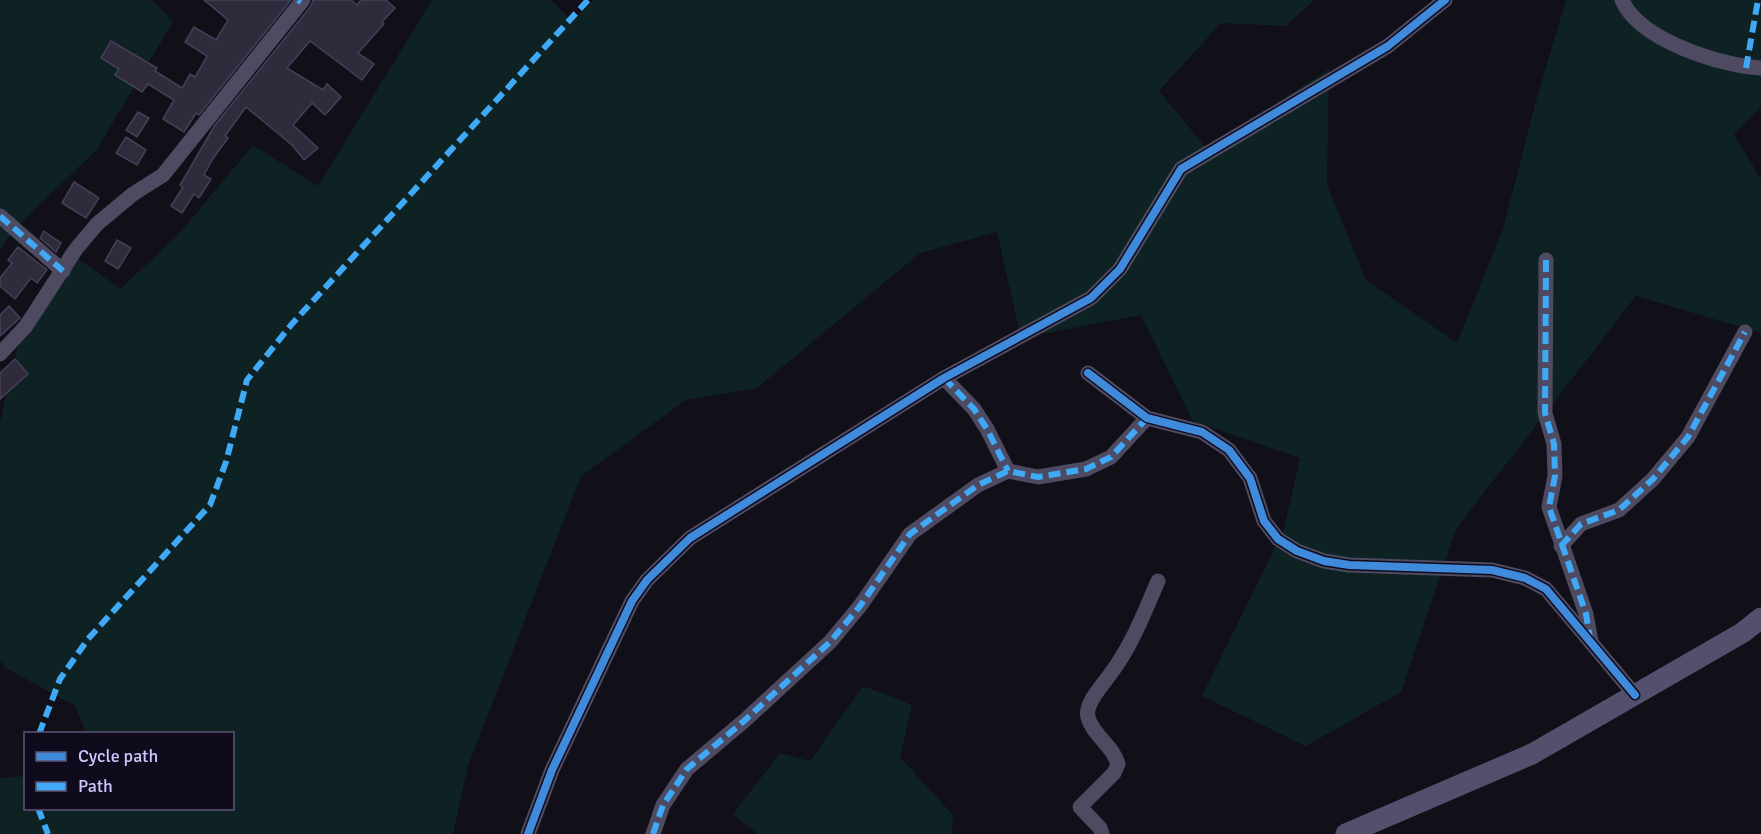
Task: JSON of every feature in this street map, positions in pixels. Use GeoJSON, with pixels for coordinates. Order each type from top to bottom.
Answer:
{"type":"FeatureCollection","features":[{"type":"Feature","properties":{"kind":"main road"},"geometry":{"type":"LineString","coordinates":[[1346,834],[1532,754],[1743,633],[1761,618]]}},
{"type":"Feature","properties":{"kind":"street"},"geometry":{"type":"LineString","coordinates":[[0,354],[26,326],[76,249],[97,224],[133,194],[164,175],[303,0]]}},
{"type":"Feature","properties":{"kind":"street"},"geometry":{"type":"LineString","coordinates":[[528,834],[552,770],[632,602],[647,580],[690,538],[944,378],[1092,298],[1120,269],[1181,169],[1388,46],[1445,0]]}},
{"type":"Feature","properties":{"kind":"street"},"geometry":{"type":"LineString","coordinates":[[1622,0],[1624,6],[1643,26],[1666,41],[1746,68],[1761,68]]}},
{"type":"Feature","properties":{"kind":"street"},"geometry":{"type":"LineString","coordinates":[[0,216],[63,271]]}},
{"type":"Feature","properties":{"kind":"street"},"geometry":{"type":"LineString","coordinates":[[1546,260],[1545,413],[1554,444],[1555,476],[1549,507],[1586,614],[1591,642]]}},
{"type":"Feature","properties":{"kind":"street"},"geometry":{"type":"LineString","coordinates":[[1561,546],[1581,524],[1619,510],[1653,480],[1688,437],[1745,332]]}},
{"type":"Feature","properties":{"kind":"street"},"geometry":{"type":"LineString","coordinates":[[1088,373],[1147,418],[1202,432],[1229,450],[1250,478],[1264,521],[1278,539],[1297,551],[1324,561],[1349,565],[1492,570],[1525,578],[1546,589],[1635,695]]}},
{"type":"Feature","properties":{"kind":"street"},"geometry":{"type":"LineString","coordinates":[[944,378],[974,409],[1008,471]]}},
{"type":"Feature","properties":{"kind":"street"},"geometry":{"type":"LineString","coordinates":[[653,834],[663,805],[687,769],[744,721],[830,642],[860,606],[910,534],[978,485],[1008,471],[1038,477],[1086,469],[1111,458],[1147,418]]}},
{"type":"Feature","properties":{"kind":"street"},"geometry":{"type":"LineString","coordinates":[[1102,834],[1100,828],[1080,807],[1114,773],[1118,764],[1116,755],[1091,726],[1087,715],[1090,703],[1127,652],[1158,581]]}},
{"type":"Feature","properties":{"kind":"green space"},"geometry":{"type":"Polygon","coordinates":[[[0,0],[153,0],[173,22],[97,149],[15,229],[0,249],[0,0]]]}},
{"type":"Feature","properties":{"kind":"green space"},"geometry":{"type":"Polygon","coordinates":[[[432,0],[551,0],[572,21],[594,0],[1314,0],[1286,26],[1221,23],[1159,91],[1207,149],[1329,69],[1327,185],[1366,280],[1457,343],[1503,229],[1537,97],[1566,0],[1761,0],[1761,107],[1734,135],[1761,179],[1761,333],[1636,296],[1456,529],[1401,692],[1306,746],[1202,696],[1284,529],[1300,458],[1193,421],[1141,315],[1021,338],[997,232],[920,253],[757,388],[686,400],[581,476],[468,766],[453,834],[0,834],[0,778],[24,776],[24,810],[234,810],[234,732],[86,732],[75,706],[6,668],[0,661],[0,422],[21,333],[65,249],[120,289],[178,235],[253,145],[318,186],[432,0]]]}},
{"type":"Feature","properties":{"kind":"green space"},"geometry":{"type":"Polygon","coordinates":[[[863,686],[912,705],[900,757],[953,815],[952,834],[758,834],[733,814],[780,753],[810,761],[863,686]]]}},
{"type":"Feature","properties":{"kind":"building"},"geometry":{"type":"Polygon","coordinates":[[[204,0],[291,0],[199,115],[196,113],[184,132],[163,119],[174,100],[148,84],[142,92],[115,75],[119,69],[101,58],[111,41],[157,68],[155,71],[182,88],[190,74],[195,77],[207,56],[185,42],[194,27],[216,40],[228,20],[204,0]]]}},
{"type":"Feature","properties":{"kind":"building"},"geometry":{"type":"Polygon","coordinates":[[[313,0],[351,0],[357,5],[361,0],[386,0],[395,8],[358,53],[374,64],[362,80],[310,41],[287,68],[323,90],[327,84],[341,97],[325,115],[312,103],[293,125],[318,148],[304,160],[292,145],[246,107],[225,136],[228,138],[204,175],[211,179],[199,198],[194,194],[182,213],[171,206],[183,187],[180,185],[215,125],[311,6],[313,0]]]}},
{"type":"Feature","properties":{"kind":"building"},"geometry":{"type":"Polygon","coordinates":[[[138,112],[149,118],[137,137],[126,130],[138,112]]]}},
{"type":"Feature","properties":{"kind":"building"},"geometry":{"type":"Polygon","coordinates":[[[126,137],[146,150],[137,165],[116,153],[126,137]]]}},
{"type":"Feature","properties":{"kind":"building"},"geometry":{"type":"Polygon","coordinates":[[[74,182],[99,198],[86,218],[62,203],[74,182]]]}},
{"type":"Feature","properties":{"kind":"building"},"geometry":{"type":"Polygon","coordinates":[[[44,231],[61,243],[56,252],[40,238],[44,231]]]}},
{"type":"Feature","properties":{"kind":"building"},"geometry":{"type":"Polygon","coordinates":[[[117,240],[131,248],[118,269],[105,261],[117,240]]]}},
{"type":"Feature","properties":{"kind":"building"},"geometry":{"type":"Polygon","coordinates":[[[18,247],[47,270],[37,283],[31,278],[15,299],[0,286],[0,278],[12,263],[8,260],[18,247]]]}},
{"type":"Feature","properties":{"kind":"building"},"geometry":{"type":"Polygon","coordinates":[[[9,306],[20,318],[0,336],[0,315],[9,306]]]}},
{"type":"Feature","properties":{"kind":"building"},"geometry":{"type":"Polygon","coordinates":[[[15,359],[28,374],[0,399],[0,373],[15,359]]]}},
{"type":"Feature","properties":{"kind":"marked path"},"geometry":{"type":"LineString","coordinates":[[40,732],[60,679],[88,639],[210,505],[226,462],[247,380],[291,325],[588,0]]}},
{"type":"Feature","properties":{"kind":"marked path"},"geometry":{"type":"LineString","coordinates":[[1746,68],[1758,0]]}},
{"type":"Feature","properties":{"kind":"marked path"},"geometry":{"type":"LineString","coordinates":[[0,216],[63,271]]}},
{"type":"Feature","properties":{"kind":"marked path"},"geometry":{"type":"LineString","coordinates":[[1546,260],[1545,413],[1554,444],[1555,476],[1549,507],[1586,614],[1590,638]]}},
{"type":"Feature","properties":{"kind":"marked path"},"geometry":{"type":"LineString","coordinates":[[1561,546],[1581,524],[1619,510],[1653,479],[1688,437],[1745,332]]}},
{"type":"Feature","properties":{"kind":"marked path"},"geometry":{"type":"LineString","coordinates":[[944,378],[974,409],[1008,471]]}},
{"type":"Feature","properties":{"kind":"marked path"},"geometry":{"type":"LineString","coordinates":[[653,834],[663,805],[687,769],[744,721],[830,642],[860,606],[910,534],[978,485],[1008,471],[1038,477],[1086,469],[1111,457],[1147,418]]}},
{"type":"Feature","properties":{"kind":"marked path"},"geometry":{"type":"LineString","coordinates":[[39,810],[48,834]]}},
{"type":"Feature","properties":{"kind":"cycle path"},"geometry":{"type":"LineString","coordinates":[[528,834],[552,770],[632,601],[647,580],[690,538],[944,378],[1091,298],[1120,269],[1181,169],[1388,46],[1445,0]]}},
{"type":"Feature","properties":{"kind":"cycle path"},"geometry":{"type":"LineString","coordinates":[[1088,373],[1147,418],[1202,432],[1229,450],[1250,478],[1264,521],[1278,539],[1297,551],[1324,561],[1349,565],[1492,570],[1525,578],[1546,589],[1635,695]]}}]}
